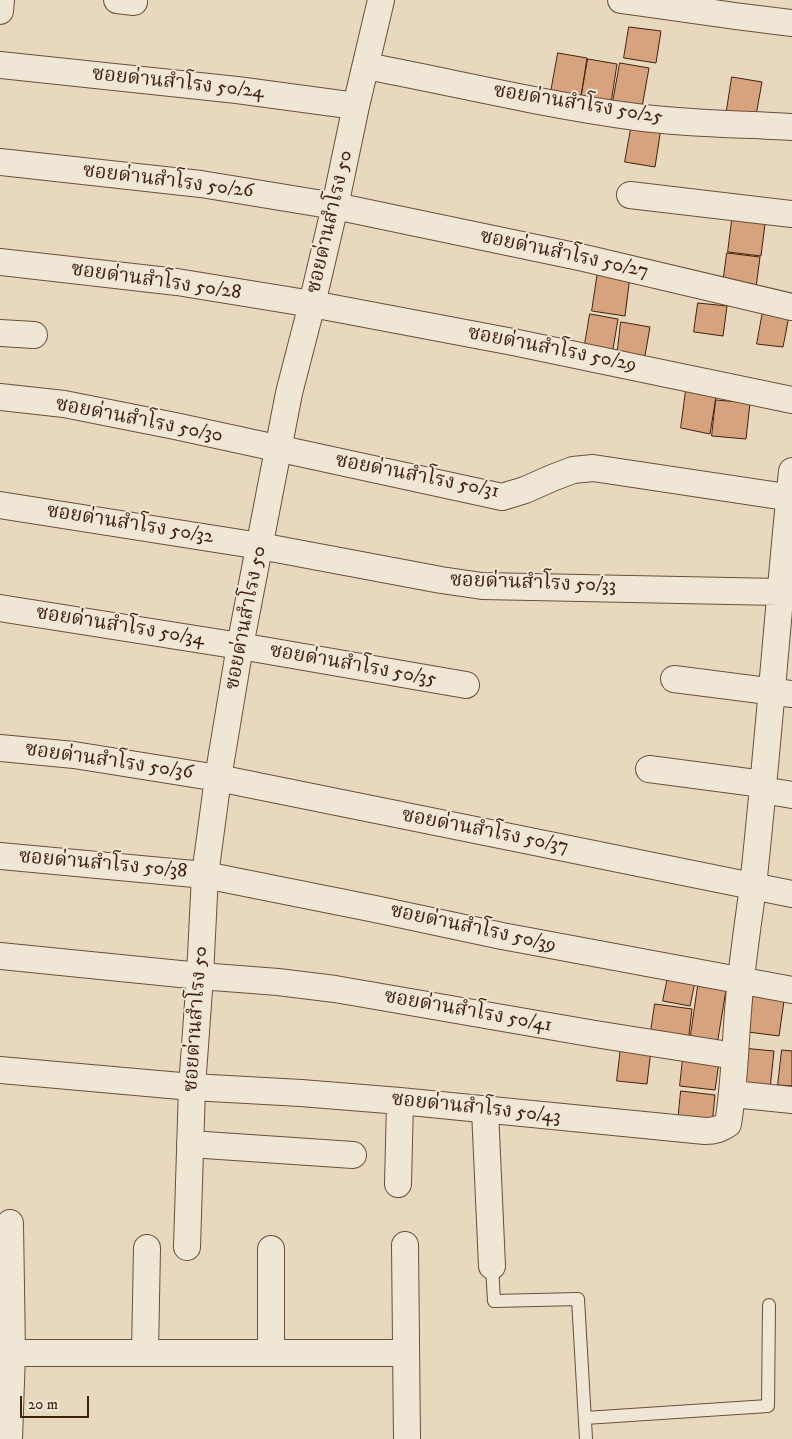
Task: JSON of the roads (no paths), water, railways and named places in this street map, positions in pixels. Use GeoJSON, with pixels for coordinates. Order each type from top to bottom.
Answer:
{"type":"FeatureCollection","features":[{"type":"Feature","properties":{"kind":"street"},"geometry":{"type":"LineString","coordinates":[[0,11],[1,0]]}},
{"type":"Feature","properties":{"kind":"street","name":"ซอยด่านสำโรง 50"},"geometry":{"type":"LineString","coordinates":[[187,1247],[192,1087],[205,875],[218,778],[240,646],[289,393],[335,206],[381,0]]}},
{"type":"Feature","properties":{"kind":"street"},"geometry":{"type":"LineString","coordinates":[[621,0],[792,23]]}},
{"type":"Feature","properties":{"kind":"street","name":"ซอยด่านสำโรง 50/24"},"geometry":{"type":"LineString","coordinates":[[0,64],[237,90],[356,106]]}},
{"type":"Feature","properties":{"kind":"street","name":"ซอยด่านสำโรง 50/25"},"geometry":{"type":"LineString","coordinates":[[366,66],[590,110],[638,117],[704,123],[792,127]]}},
{"type":"Feature","properties":{"kind":"street","name":"ซอยด่านสำโรง 50/26"},"geometry":{"type":"LineString","coordinates":[[0,162],[201,184],[335,206]]}},
{"type":"Feature","properties":{"kind":"street"},"geometry":{"type":"LineString","coordinates":[[630,195],[792,214]]}},
{"type":"Feature","properties":{"kind":"street","name":"ซอยด่านสำโรง 50/27"},"geometry":{"type":"LineString","coordinates":[[335,206],[584,258],[792,307]]}},
{"type":"Feature","properties":{"kind":"street","name":"ซอยด่านสำโรง 50/28"},"geometry":{"type":"LineString","coordinates":[[0,262],[177,282],[312,304]]}},
{"type":"Feature","properties":{"kind":"street","name":"ซอยด่านสำโรง 50/29"},"geometry":{"type":"LineString","coordinates":[[312,304],[513,342],[792,400]]}},
{"type":"Feature","properties":{"kind":"street"},"geometry":{"type":"LineString","coordinates":[[0,333],[34,335]]}},
{"type":"Feature","properties":{"kind":"street","name":"ซอยด่านสำโรง 50/30"},"geometry":{"type":"LineString","coordinates":[[0,397],[64,404],[278,449]]}},
{"type":"Feature","properties":{"kind":"street","name":"ซอยด่านสำโรง 50/31"},"geometry":{"type":"LineString","coordinates":[[278,449],[502,497],[525,490],[573,470],[593,468],[791,498]]}},
{"type":"Feature","properties":{"kind":"street"},"geometry":{"type":"LineString","coordinates":[[792,471],[782,693],[763,787],[741,982],[732,1094],[792,1100]]}},
{"type":"Feature","properties":{"kind":"street","name":"ซอยด่านสำโรง 50/32"},"geometry":{"type":"LineString","coordinates":[[0,505],[260,546]]}},
{"type":"Feature","properties":{"kind":"street","name":"ซอยด่านสำโรง 50/33"},"geometry":{"type":"LineString","coordinates":[[260,546],[482,586],[786,593]]}},
{"type":"Feature","properties":{"kind":"street","name":"ซอยด่านสำโรง 50/34"},"geometry":{"type":"LineString","coordinates":[[0,608],[240,646]]}},
{"type":"Feature","properties":{"kind":"street","name":"ซอยด่านสำโรง 50/35"},"geometry":{"type":"LineString","coordinates":[[240,646],[466,685]]}},
{"type":"Feature","properties":{"kind":"street"},"geometry":{"type":"LineString","coordinates":[[674,679],[782,693]]}},
{"type":"Feature","properties":{"kind":"street","name":"ซอยด่านสำโรง 50/36"},"geometry":{"type":"LineString","coordinates":[[0,748],[74,755],[218,778]]}},
{"type":"Feature","properties":{"kind":"street"},"geometry":{"type":"LineString","coordinates":[[650,769],[763,787],[792,795]]}},
{"type":"Feature","properties":{"kind":"street","name":"ซอยด่านสำโรง 50/37"},"geometry":{"type":"LineString","coordinates":[[218,778],[792,894]]}},
{"type":"Feature","properties":{"kind":"street","name":"ซอยด่านสำโรง 50/38"},"geometry":{"type":"LineString","coordinates":[[0,856],[205,875]]}},
{"type":"Feature","properties":{"kind":"street","name":"ซอยด่านสำโรง 50/39"},"geometry":{"type":"LineString","coordinates":[[205,875],[502,936],[792,990]]}},
{"type":"Feature","properties":{"kind":"street","name":"ซอยด่านสำโรง 50/41"},"geometry":{"type":"LineString","coordinates":[[0,956],[335,989],[735,1056]]}},
{"type":"Feature","properties":{"kind":"street","name":"ซอยด่านสำโรง 50/43"},"geometry":{"type":"LineString","coordinates":[[0,1070],[192,1087],[400,1101],[714,1131],[728,1124],[732,1094]]}},
{"type":"Feature","properties":{"kind":"street"},"geometry":{"type":"LineString","coordinates":[[398,1184],[400,1101]]}},
{"type":"Feature","properties":{"kind":"street"},"geometry":{"type":"LineString","coordinates":[[485,1110],[492,1266]]}},
{"type":"Feature","properties":{"kind":"street"},"geometry":{"type":"LineString","coordinates":[[190,1144],[353,1154]]}},
{"type":"Feature","properties":{"kind":"street"},"geometry":{"type":"LineString","coordinates":[[9,1439],[12,1353],[10,1223]]}},
{"type":"Feature","properties":{"kind":"street"},"geometry":{"type":"LineString","coordinates":[[405,1245],[407,1439]]}},
{"type":"Feature","properties":{"kind":"street"},"geometry":{"type":"LineString","coordinates":[[145,1353],[147,1248]]}},
{"type":"Feature","properties":{"kind":"street"},"geometry":{"type":"LineString","coordinates":[[271,1249],[271,1353]]}},
{"type":"Feature","properties":{"kind":"street"},"geometry":{"type":"LineString","coordinates":[[12,1353],[405,1353]]}},
{"type":"Feature","properties":{"kind":"lane"},"geometry":{"type":"LineString","coordinates":[[492,1266],[494,1301],[578,1299],[586,1439]]}},
{"type":"Feature","properties":{"kind":"lane"},"geometry":{"type":"LineString","coordinates":[[585,1418],[768,1406],[769,1305]]}}]}
